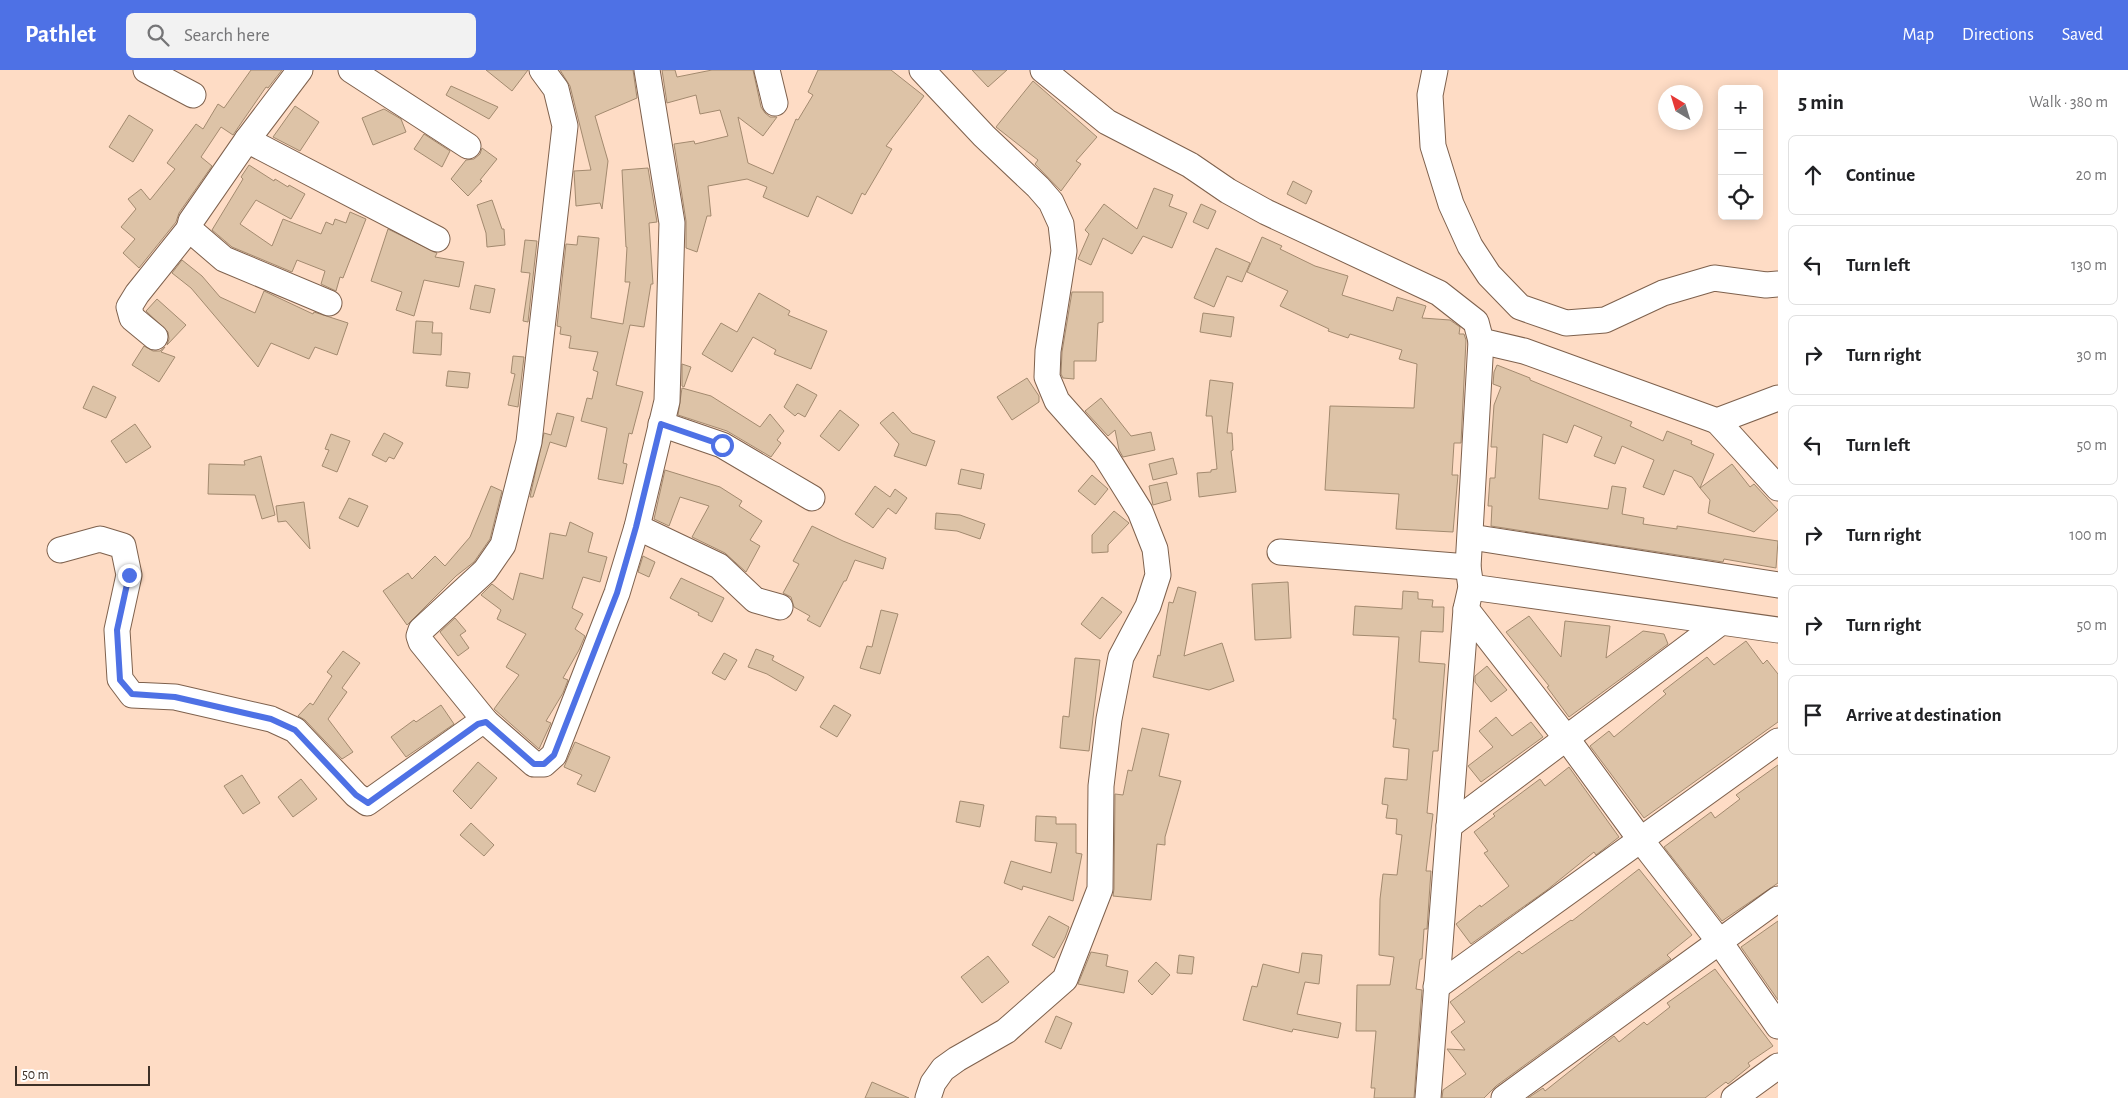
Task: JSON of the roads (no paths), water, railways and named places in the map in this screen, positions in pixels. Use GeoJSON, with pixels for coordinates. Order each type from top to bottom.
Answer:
{"type":"FeatureCollection","features":[{"type":"Feature","properties":{"kind":"street"},"geometry":{"type":"LineString","coordinates":[[146,70],[193,95]]}},
{"type":"Feature","properties":{"kind":"street"},"geometry":{"type":"LineString","coordinates":[[155,337],[132,318],[129,307],[137,294],[189,229],[191,221],[247,140],[300,70]]}},
{"type":"Feature","properties":{"kind":"street"},"geometry":{"type":"LineString","coordinates":[[351,70],[468,146]]}},
{"type":"Feature","properties":{"kind":"street"},"geometry":{"type":"LineString","coordinates":[[542,70],[556,89],[565,126],[529,442],[503,545],[485,571],[421,630],[419,636],[421,642],[486,722],[534,764],[544,764],[554,755],[617,593],[636,527],[667,401],[672,223],[646,70]]}},
{"type":"Feature","properties":{"kind":"street"},"geometry":{"type":"LineString","coordinates":[[767,70],[775,103]]}},
{"type":"Feature","properties":{"kind":"street"},"geometry":{"type":"LineString","coordinates":[[922,70],[984,136],[1038,187],[1051,202],[1061,224],[1064,251],[1048,351],[1047,377],[1057,401],[1105,455],[1140,511],[1155,549],[1158,575],[1148,606],[1121,657],[1109,718],[1101,786],[1100,889],[1069,971],[1065,979],[1006,1031],[943,1069],[933,1083],[928,1098]]}},
{"type":"Feature","properties":{"kind":"street"},"geometry":{"type":"LineString","coordinates":[[1043,70],[1108,122],[1190,165],[1228,191],[1266,212],[1439,293],[1476,322],[1481,341],[1468,588],[1428,1098]]}},
{"type":"Feature","properties":{"kind":"street"},"geometry":{"type":"LineString","coordinates":[[1435,70],[1430,95],[1433,146],[1451,204],[1470,246],[1488,275],[1520,307],[1566,323],[1605,320],[1663,293],[1714,278],[1766,285],[1778,284]]}},
{"type":"Feature","properties":{"kind":"street"},"geometry":{"type":"LineString","coordinates":[[247,140],[437,239]]}},
{"type":"Feature","properties":{"kind":"street"},"geometry":{"type":"LineString","coordinates":[[189,229],[224,259],[330,303]]}},
{"type":"Feature","properties":{"kind":"street"},"geometry":{"type":"LineString","coordinates":[[1481,341],[1524,351],[1717,421],[1778,488]]}},
{"type":"Feature","properties":{"kind":"street"},"geometry":{"type":"LineString","coordinates":[[1717,421],[1778,398]]}},
{"type":"Feature","properties":{"kind":"street"},"geometry":{"type":"LineString","coordinates":[[661,424],[722,445],[812,498]]}},
{"type":"Feature","properties":{"kind":"street"},"geometry":{"type":"LineString","coordinates":[[636,527],[719,566],[755,600],[780,607]]}},
{"type":"Feature","properties":{"kind":"street"},"geometry":{"type":"LineString","coordinates":[[1471,537],[1778,585]]}},
{"type":"Feature","properties":{"kind":"street"},"geometry":{"type":"LineString","coordinates":[[60,550],[100,538],[123,546],[129,575],[117,630],[120,680],[132,694],[175,697],[271,719],[295,730],[356,795],[368,803],[478,724],[486,722]]}},
{"type":"Feature","properties":{"kind":"street"},"geometry":{"type":"LineString","coordinates":[[1280,552],[1468,588],[1778,630]]}},
{"type":"Feature","properties":{"kind":"street"},"geometry":{"type":"LineString","coordinates":[[1468,588],[1567,738],[1640,839],[1720,941],[1778,1026]]}},
{"type":"Feature","properties":{"kind":"street"},"geometry":{"type":"LineString","coordinates":[[1449,826],[1720,623]]}},
{"type":"Feature","properties":{"kind":"street"},"geometry":{"type":"LineString","coordinates":[[1436,987],[1778,741]]}},
{"type":"Feature","properties":{"kind":"street"},"geometry":{"type":"LineString","coordinates":[[1504,1098],[1778,899]]}},
{"type":"Feature","properties":{"kind":"street"},"geometry":{"type":"LineString","coordinates":[[1734,1098],[1778,1066]]}}]}
